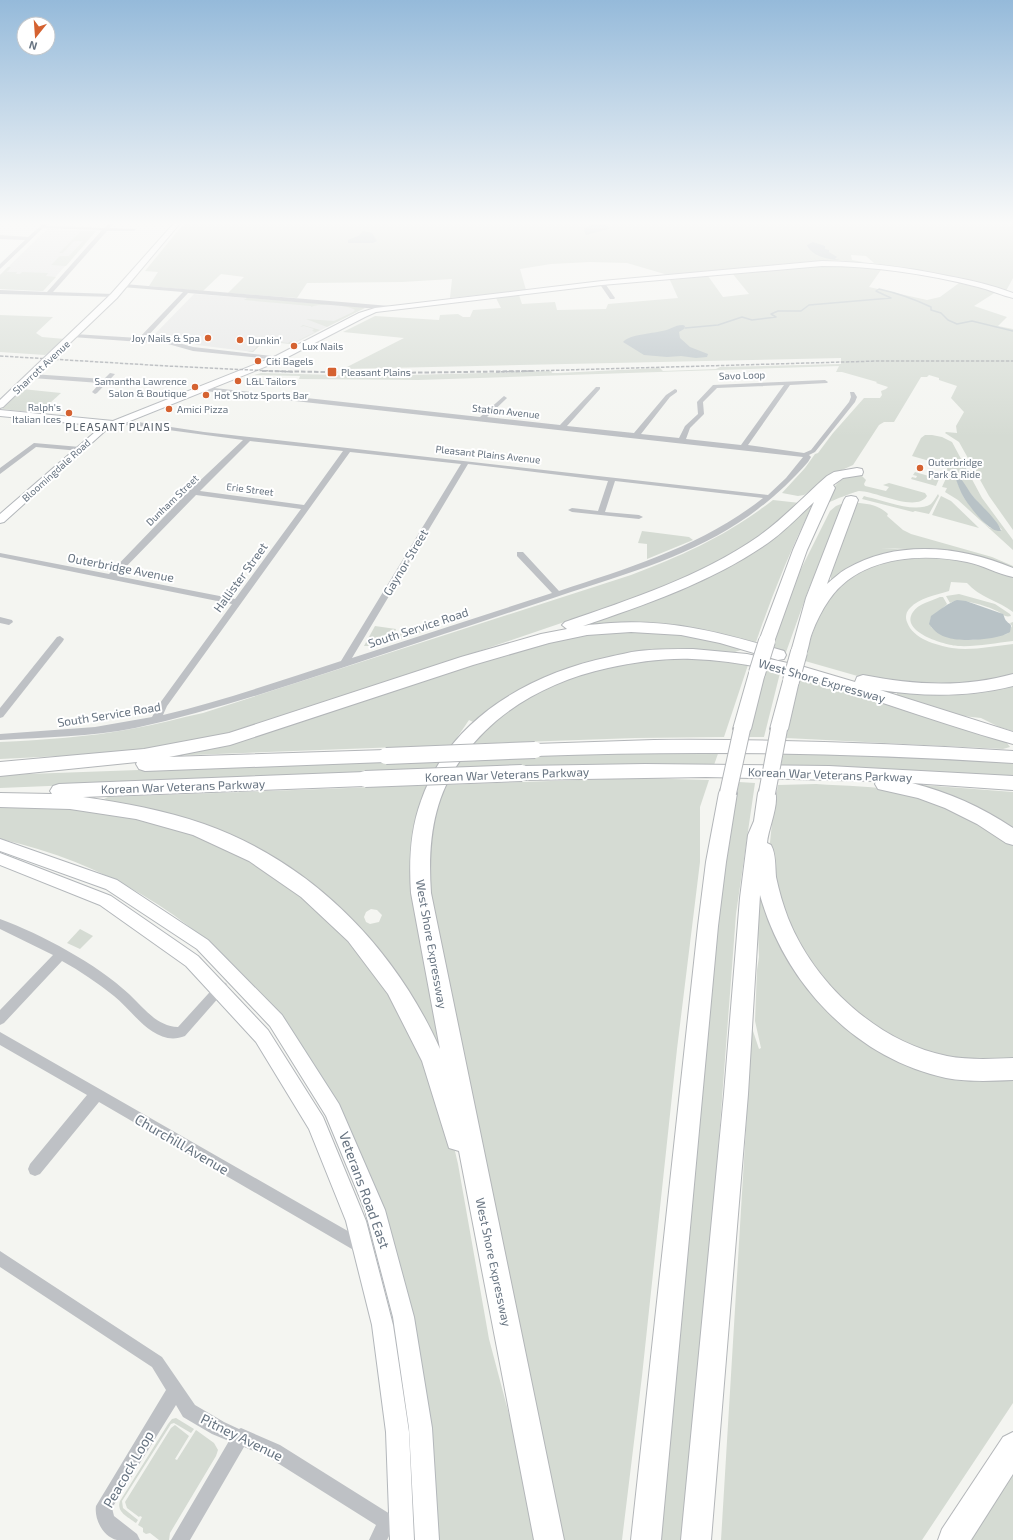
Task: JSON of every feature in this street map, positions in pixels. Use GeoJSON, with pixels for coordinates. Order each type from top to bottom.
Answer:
{"type":"FeatureCollection","features":[{"type":"Feature","properties":{"kind":"highway"},"geometry":{"type":"LineString","coordinates":[[467,661],[497,649],[652,596],[706,573],[759,542],[789,519],[832,479],[852,473],[832,484],[824,496],[800,550],[757,673],[742,729],[728,793],[717,854],[708,926],[660,1388],[646,1540]]}},
{"type":"Feature","properties":{"kind":"highway"},"geometry":{"type":"LineString","coordinates":[[794,569],[828,510],[834,504],[851,500],[814,598],[779,729],[767,793],[763,821],[766,878],[770,899],[776,914],[790,943],[809,975],[829,1000],[841,1012],[869,1034],[915,1058],[933,1064],[981,1071],[1013,1069]]}},
{"type":"Feature","properties":{"kind":"highway"},"geometry":{"type":"LineString","coordinates":[[807,628],[820,602],[836,583],[859,568],[886,558],[916,553],[944,553],[976,559],[1013,573]]}},
{"type":"Feature","properties":{"kind":"highway"},"geometry":{"type":"LineString","coordinates":[[0,769],[131,757],[230,739],[467,661],[568,634],[610,628],[641,627],[686,631],[722,638],[845,676],[893,686],[924,689],[957,689],[1013,680]]}},
{"type":"Feature","properties":{"kind":"highway","name":"West Shore Expressway"},"geometry":{"type":"LineString","coordinates":[[549,1540],[424,911],[419,863],[424,822],[435,787],[455,753],[481,725],[517,697],[560,676],[602,663],[622,659],[682,653],[724,656],[781,666],[1013,738]]}},
{"type":"Feature","properties":{"kind":"highway","name":"Korean War Veterans Parkway"},"geometry":{"type":"LineString","coordinates":[[0,769],[683,745],[878,749],[1013,757]]}},
{"type":"Feature","properties":{"kind":"highway"},"geometry":{"type":"LineString","coordinates":[[688,770],[857,782],[905,788],[957,805],[982,818],[1013,838]]}},
{"type":"Feature","properties":{"kind":"highway","name":"Korean War Veterans Parkway"},"geometry":{"type":"LineString","coordinates":[[0,794],[522,773],[688,770],[864,774],[1013,783]]}},
{"type":"Feature","properties":{"kind":"highway"},"geometry":{"type":"LineString","coordinates":[[0,800],[45,800],[81,803],[136,812],[182,823],[211,833],[253,854],[280,870],[320,900],[371,954],[395,987],[416,1025],[436,1069],[460,1147],[486,1222]]}},
{"type":"Feature","properties":{"kind":"highway"},"geometry":{"type":"LineString","coordinates":[[696,1540],[736,1094],[750,898],[758,835],[763,821]]}},
{"type":"Feature","properties":{"kind":"highway"},"geometry":{"type":"LineString","coordinates":[[953,1540],[1013,1447]]}},
{"type":"Feature","properties":{"kind":"street"},"geometry":{"type":"LineString","coordinates":[[45,294],[114,296]]}},
{"type":"Feature","properties":{"kind":"street","name":"Sharrott Avenue"},"geometry":{"type":"LineString","coordinates":[[0,405],[74,336],[116,294]]}},
{"type":"Feature","properties":{"kind":"street"},"geometry":{"type":"LineString","coordinates":[[141,340],[183,294]]}},
{"type":"Feature","properties":{"kind":"street"},"geometry":{"type":"LineString","coordinates":[[231,294],[390,308]]}},
{"type":"Feature","properties":{"kind":"street","name":"Bloomingdale Road"},"geometry":{"type":"LineString","coordinates":[[2,516],[102,429],[205,389],[279,358],[362,315],[375,310],[510,294]]}},
{"type":"Feature","properties":{"kind":"street"},"geometry":{"type":"LineString","coordinates":[[609,294],[612,298]]}},
{"type":"Feature","properties":{"kind":"street"},"geometry":{"type":"LineString","coordinates":[[74,336],[172,343],[193,349],[279,358]]}},
{"type":"Feature","properties":{"kind":"street"},"geometry":{"type":"LineString","coordinates":[[95,392],[112,374]]}},
{"type":"Feature","properties":{"kind":"street"},"geometry":{"type":"LineString","coordinates":[[32,376],[105,381]]}},
{"type":"Feature","properties":{"kind":"street","name":"Savo Loop"},"geometry":{"type":"LineString","coordinates":[[682,440],[688,427],[701,414],[700,402],[714,386],[825,382]]}},
{"type":"Feature","properties":{"kind":"street"},"geometry":{"type":"LineString","coordinates":[[743,447],[788,384]]}},
{"type":"Feature","properties":{"kind":"street"},"geometry":{"type":"LineString","coordinates":[[562,427],[598,388]]}},
{"type":"Feature","properties":{"kind":"street","name":"Station Avenue"},"geometry":{"type":"LineString","coordinates":[[205,389],[796,452],[805,455]]}},
{"type":"Feature","properties":{"kind":"street"},"geometry":{"type":"LineString","coordinates":[[636,435],[668,396],[675,390]]}},
{"type":"Feature","properties":{"kind":"street"},"geometry":{"type":"LineString","coordinates":[[805,455],[813,451],[852,402],[854,397],[852,393]]}},
{"type":"Feature","properties":{"kind":"street"},"geometry":{"type":"LineString","coordinates":[[482,418],[504,398]]}},
{"type":"Feature","properties":{"kind":"street"},"geometry":{"type":"LineString","coordinates":[[0,413],[115,424]]}},
{"type":"Feature","properties":{"kind":"street","name":"Pleasant Plains Avenue"},"geometry":{"type":"LineString","coordinates":[[115,424],[123,428],[248,438],[770,497]]}},
{"type":"Feature","properties":{"kind":"street","name":"Dunham Street"},"geometry":{"type":"LineString","coordinates":[[111,577],[144,541],[193,492],[215,473],[248,438]]}},
{"type":"Feature","properties":{"kind":"street"},"geometry":{"type":"LineString","coordinates":[[0,472],[34,445],[80,449]]}},
{"type":"Feature","properties":{"kind":"street","name":"Hallister Street"},"geometry":{"type":"LineString","coordinates":[[155,720],[161,708],[348,449]]}},
{"type":"Feature","properties":{"kind":"street","name":"South Service Road"},"geometry":{"type":"LineString","coordinates":[[0,737],[75,732],[155,720],[242,697],[637,568],[696,544],[736,522],[770,497],[796,472],[806,459],[805,455]]}},
{"type":"Feature","properties":{"kind":"street","name":"Gaynor Street"},"geometry":{"type":"LineString","coordinates":[[346,664],[350,653],[466,462]]}},
{"type":"Feature","properties":{"kind":"street"},"geometry":{"type":"LineString","coordinates":[[601,514],[612,479]]}},
{"type":"Feature","properties":{"kind":"street","name":"Erie Street"},"geometry":{"type":"LineString","coordinates":[[193,492],[305,507]]}},
{"type":"Feature","properties":{"kind":"street"},"geometry":{"type":"LineString","coordinates":[[572,510],[639,517]]}},
{"type":"Feature","properties":{"kind":"street"},"geometry":{"type":"LineString","coordinates":[[520,554],[558,595]]}},
{"type":"Feature","properties":{"kind":"street","name":"Outerbridge Avenue"},"geometry":{"type":"LineString","coordinates":[[0,555],[237,602]]}},
{"type":"Feature","properties":{"kind":"street"},"geometry":{"type":"LineString","coordinates":[[0,715],[60,639]]}},
{"type":"Feature","properties":{"kind":"street","name":"Veterans Road East"},"geometry":{"type":"LineString","coordinates":[[0,845],[55,861],[92,876],[132,896],[178,925],[219,959],[258,999],[275,1019],[307,1064],[332,1107],[350,1145],[375,1210],[391,1262],[409,1347],[419,1413],[425,1483],[427,1540]]}},
{"type":"Feature","properties":{"kind":"street","name":"Veterans Road East"},"geometry":{"type":"LineString","coordinates":[[0,859],[62,880],[88,891],[149,926],[177,946],[222,987],[243,1010],[267,1041],[301,1092],[330,1153],[347,1195],[364,1249],[382,1325],[392,1389],[399,1458],[397,1531]]}},
{"type":"Feature","properties":{"kind":"street"},"geometry":{"type":"LineString","coordinates":[[0,924],[17,931],[61,954],[117,991],[153,1025],[169,1033],[181,1032],[222,987]]}},
{"type":"Feature","properties":{"kind":"street"},"geometry":{"type":"LineString","coordinates":[[0,1019],[61,954]]}},
{"type":"Feature","properties":{"kind":"street","name":"Churchill Avenue"},"geometry":{"type":"LineString","coordinates":[[0,1038],[364,1249]]}},
{"type":"Feature","properties":{"kind":"street"},"geometry":{"type":"LineString","coordinates":[[35,1169],[96,1095]]}},
{"type":"Feature","properties":{"kind":"street","name":"Pitney Avenue"},"geometry":{"type":"LineString","coordinates":[[0,1258],[157,1362],[189,1411],[218,1428],[241,1436],[294,1462],[397,1531]]}},
{"type":"Feature","properties":{"kind":"street","name":"Peacock Loop"},"geometry":{"type":"LineString","coordinates":[[131,1540],[107,1522],[103,1512],[104,1506],[175,1391]]}},
{"type":"Feature","properties":{"kind":"street"},"geometry":{"type":"LineString","coordinates":[[180,1540],[241,1436]]}},
{"type":"Feature","properties":{"kind":"street"},"geometry":{"type":"LineString","coordinates":[[378,1540],[397,1531]]}},
{"type":"Feature","properties":{"kind":"shaded area"},"geometry":{"type":"Polygon","coordinates":[[[194,294],[364,308],[294,344],[269,342],[267,344],[261,344],[253,352],[197,345],[194,344],[196,341],[152,337],[194,294]]]}},
{"type":"Feature","properties":{"kind":"shaded area"},"geometry":{"type":"Polygon","coordinates":[[[240,294],[300,294],[297,298],[240,294]]]}},
{"type":"Feature","properties":{"kind":"shaded area"},"geometry":{"type":"Polygon","coordinates":[[[450,294],[489,294],[450,298],[450,294]]]}},
{"type":"Feature","properties":{"kind":"shaded area"},"geometry":{"type":"Polygon","coordinates":[[[676,294],[721,294],[723,297],[749,294],[900,294],[927,300],[940,297],[944,294],[993,294],[974,306],[1007,317],[998,326],[1013,329],[1013,530],[989,496],[959,442],[945,433],[957,433],[956,426],[964,412],[951,398],[957,386],[929,375],[927,377],[921,377],[894,422],[884,422],[879,425],[853,465],[831,475],[804,495],[798,496],[782,493],[864,398],[880,398],[882,395],[881,391],[888,387],[876,383],[877,382],[842,372],[836,372],[839,366],[418,380],[299,379],[300,376],[254,375],[261,373],[375,376],[551,371],[552,373],[558,373],[660,368],[663,371],[716,369],[720,367],[841,364],[841,358],[343,369],[404,338],[343,332],[375,316],[439,320],[440,315],[458,314],[463,317],[470,317],[473,310],[501,308],[496,298],[519,295],[522,304],[555,302],[557,310],[606,309],[608,304],[678,298],[676,294]]]}},
{"type":"Feature","properties":{"kind":"shaded area"},"geometry":{"type":"Polygon","coordinates":[[[247,298],[363,307],[365,308],[327,327],[306,319],[334,321],[355,310],[333,305],[311,307],[244,300],[247,298]]]}},
{"type":"Feature","properties":{"kind":"shaded area"},"geometry":{"type":"Polygon","coordinates":[[[0,315],[53,317],[36,333],[42,337],[65,339],[45,355],[0,352],[0,315]]]}},
{"type":"Feature","properties":{"kind":"shaded area"},"geometry":{"type":"Polygon","coordinates":[[[303,325],[320,330],[292,344],[269,342],[267,344],[261,344],[253,352],[247,351],[253,351],[259,344],[256,343],[270,339],[270,341],[288,343],[291,341],[295,342],[315,332],[312,331],[314,329],[304,326],[300,327],[303,325]]]}},
{"type":"Feature","properties":{"kind":"shaded area"},"geometry":{"type":"Polygon","coordinates":[[[683,325],[685,326],[684,329],[679,332],[680,338],[690,347],[708,354],[707,357],[696,358],[644,355],[623,342],[631,337],[683,325]]]}},
{"type":"Feature","properties":{"kind":"shaded area"},"geometry":{"type":"Polygon","coordinates":[[[22,389],[61,393],[39,413],[2,409],[22,389]]]}},
{"type":"Feature","properties":{"kind":"shaded area"},"geometry":{"type":"Polygon","coordinates":[[[925,435],[932,435],[942,437],[952,442],[982,498],[1013,540],[1013,550],[958,500],[945,492],[947,488],[942,487],[948,474],[947,468],[940,464],[912,456],[921,438],[925,435]],[[954,474],[964,498],[985,524],[990,528],[1002,530],[970,493],[958,476],[954,474]]]}},
{"type":"Feature","properties":{"kind":"shaded area"},"geometry":{"type":"Polygon","coordinates":[[[915,472],[939,479],[936,486],[911,479],[912,477],[916,478],[917,476],[913,475],[915,472]]]}},
{"type":"Feature","properties":{"kind":"shaded area"},"geometry":{"type":"Polygon","coordinates":[[[954,474],[957,475],[972,495],[997,522],[1001,531],[996,531],[991,528],[976,513],[964,498],[954,474]]]}},
{"type":"Feature","properties":{"kind":"shaded area"},"geometry":{"type":"Polygon","coordinates":[[[853,476],[862,476],[866,480],[864,484],[865,486],[886,491],[889,487],[883,485],[889,483],[925,493],[927,496],[922,501],[905,502],[859,491],[828,503],[831,493],[836,485],[843,479],[853,476]]]}},
{"type":"Feature","properties":{"kind":"shaded area"},"geometry":{"type":"Polygon","coordinates":[[[938,494],[939,496],[929,514],[915,511],[913,512],[862,499],[864,496],[916,508],[931,504],[938,494]]]}},
{"type":"Feature","properties":{"kind":"shaded area"},"geometry":{"type":"Polygon","coordinates":[[[941,496],[951,501],[979,528],[932,515],[941,496]]]}},
{"type":"Feature","properties":{"kind":"shaded area"},"geometry":{"type":"Polygon","coordinates":[[[773,500],[800,503],[755,540],[716,564],[667,587],[400,678],[226,735],[142,750],[0,759],[0,742],[99,734],[140,727],[203,713],[631,575],[669,560],[705,543],[739,524],[773,500]]]}},
{"type":"Feature","properties":{"kind":"shaded area"},"geometry":{"type":"Polygon","coordinates":[[[856,503],[869,504],[878,507],[888,514],[887,516],[903,530],[911,534],[992,557],[1013,566],[1013,570],[930,550],[881,548],[909,550],[831,582],[831,571],[856,503]]]}},
{"type":"Feature","properties":{"kind":"shaded area"},"geometry":{"type":"Polygon","coordinates":[[[841,504],[845,505],[809,588],[785,655],[772,650],[796,579],[830,511],[841,504]]]}},
{"type":"Feature","properties":{"kind":"shaded area"},"geometry":{"type":"Polygon","coordinates":[[[808,505],[812,506],[781,574],[755,645],[691,629],[561,630],[640,604],[695,582],[808,505]]]}},
{"type":"Feature","properties":{"kind":"shaded area"},"geometry":{"type":"Polygon","coordinates":[[[642,531],[689,537],[693,540],[647,559],[647,544],[638,543],[642,531]]]}},
{"type":"Feature","properties":{"kind":"shaded area"},"geometry":{"type":"Polygon","coordinates":[[[914,556],[964,559],[1013,577],[1013,612],[977,592],[967,583],[951,582],[949,591],[928,597],[918,602],[909,610],[906,616],[907,622],[914,633],[939,645],[967,649],[1013,644],[1013,675],[1001,679],[936,686],[861,677],[805,661],[818,619],[833,594],[842,584],[867,568],[914,556]]]}},
{"type":"Feature","properties":{"kind":"shaded area"},"geometry":{"type":"Polygon","coordinates":[[[959,594],[995,604],[1011,616],[1005,616],[993,609],[974,603],[954,601],[950,603],[946,596],[959,594]]]}},
{"type":"Feature","properties":{"kind":"shaded area"},"geometry":{"type":"Polygon","coordinates":[[[943,597],[947,604],[934,614],[930,620],[932,628],[972,640],[1007,634],[1012,626],[1010,623],[1013,622],[1013,641],[958,646],[934,640],[925,636],[912,626],[910,619],[915,609],[943,597]]]}},
{"type":"Feature","properties":{"kind":"shaded area"},"geometry":{"type":"Polygon","coordinates":[[[957,600],[966,601],[1003,614],[1006,621],[1011,625],[1010,632],[998,637],[971,640],[955,639],[940,635],[929,624],[931,616],[957,600]]]}},
{"type":"Feature","properties":{"kind":"shaded area"},"geometry":{"type":"Polygon","coordinates":[[[442,623],[440,626],[372,648],[372,646],[364,646],[375,626],[396,629],[394,634],[414,632],[442,623]]]}},
{"type":"Feature","properties":{"kind":"shaded area"},"geometry":{"type":"Polygon","coordinates":[[[630,630],[702,636],[741,650],[735,652],[682,650],[646,652],[593,661],[567,669],[519,691],[475,723],[469,720],[452,745],[166,756],[563,637],[630,630]]]}},
{"type":"Feature","properties":{"kind":"shaded area"},"geometry":{"type":"Polygon","coordinates":[[[666,657],[749,662],[724,737],[635,738],[468,744],[527,695],[593,668],[666,657]]]}},
{"type":"Feature","properties":{"kind":"shaded area"},"geometry":{"type":"Polygon","coordinates":[[[767,666],[781,669],[764,737],[749,737],[767,666]]]}},
{"type":"Feature","properties":{"kind":"shaded area"},"geometry":{"type":"Polygon","coordinates":[[[801,675],[1000,740],[1007,743],[1010,747],[1003,749],[786,738],[801,675]]]}},
{"type":"Feature","properties":{"kind":"shaded area"},"geometry":{"type":"Polygon","coordinates":[[[1013,683],[1013,731],[999,727],[981,718],[963,716],[897,695],[897,691],[1013,683]]]}},
{"type":"Feature","properties":{"kind":"shaded area"},"geometry":{"type":"Polygon","coordinates":[[[720,748],[714,765],[662,764],[450,770],[457,758],[720,748]]]}},
{"type":"Feature","properties":{"kind":"shaded area"},"geometry":{"type":"Polygon","coordinates":[[[784,752],[825,752],[1013,762],[1013,779],[781,765],[784,752]]]}},
{"type":"Feature","properties":{"kind":"shaded area"},"geometry":{"type":"Polygon","coordinates":[[[444,759],[437,770],[0,788],[0,775],[444,759]]]}},
{"type":"Feature","properties":{"kind":"shaded area"},"geometry":{"type":"Polygon","coordinates":[[[636,778],[709,780],[700,807],[700,862],[677,1049],[642,1376],[622,1540],[560,1540],[524,1372],[425,863],[442,785],[636,778]]]}},
{"type":"Feature","properties":{"kind":"shaded area"},"geometry":{"type":"Polygon","coordinates":[[[739,782],[755,783],[736,914],[711,1244],[685,1540],[659,1540],[715,950],[723,884],[739,782]]]}},
{"type":"Feature","properties":{"kind":"shaded area"},"geometry":{"type":"Polygon","coordinates":[[[816,784],[883,788],[919,796],[947,807],[975,821],[1013,846],[1013,1059],[956,1060],[902,1044],[852,1013],[814,970],[785,918],[769,852],[773,813],[778,785],[816,784]]]}},
{"type":"Feature","properties":{"kind":"shaded area"},"geometry":{"type":"Polygon","coordinates":[[[910,784],[1013,792],[1013,833],[910,784]]]}},
{"type":"Feature","properties":{"kind":"shaded area"},"geometry":{"type":"Polygon","coordinates":[[[429,785],[417,819],[446,1062],[418,1018],[277,863],[104,799],[108,797],[429,785]],[[371,909],[366,912],[364,917],[366,922],[370,924],[379,922],[382,915],[377,910],[371,909]]]}},
{"type":"Feature","properties":{"kind":"shaded area"},"geometry":{"type":"Polygon","coordinates":[[[0,806],[71,809],[167,823],[271,869],[343,929],[406,1016],[451,1134],[458,1164],[489,1339],[528,1486],[539,1540],[436,1540],[410,1315],[402,1272],[380,1204],[354,1138],[321,1077],[283,1021],[239,970],[188,926],[132,889],[69,860],[0,839],[0,806]]]}},
{"type":"Feature","properties":{"kind":"shaded area"},"geometry":{"type":"Polygon","coordinates":[[[760,894],[770,914],[870,1040],[1013,1074],[1013,1403],[922,1540],[721,1540],[752,1028],[759,1049],[761,1048],[755,1021],[759,957],[758,933],[760,894]]]}},
{"type":"Feature","properties":{"kind":"shaded area"},"geometry":{"type":"Polygon","coordinates":[[[80,929],[93,936],[80,949],[67,943],[80,929]]]}},
{"type":"Feature","properties":{"kind":"shaded area"},"geometry":{"type":"Polygon","coordinates":[[[176,1418],[194,1429],[191,1433],[174,1423],[171,1424],[122,1501],[123,1508],[138,1520],[136,1523],[121,1511],[119,1505],[120,1501],[168,1424],[172,1419],[176,1418]]]}},
{"type":"Feature","properties":{"kind":"shaded area"},"geometry":{"type":"Polygon","coordinates":[[[175,1425],[189,1436],[175,1459],[177,1460],[196,1430],[214,1443],[218,1450],[216,1456],[170,1533],[169,1540],[159,1540],[150,1533],[146,1534],[143,1532],[143,1528],[138,1525],[142,1517],[139,1517],[127,1508],[125,1502],[171,1428],[175,1425]]]}},
{"type":"Feature","properties":{"kind":"shaded area"},"geometry":{"type":"Polygon","coordinates":[[[1013,1468],[1013,1540],[967,1540],[1013,1468]]]}},
{"type":"Feature","properties":{"kind":"waterway"},"geometry":{"type":"LineString","coordinates":[[685,328],[718,325],[742,317],[752,320],[776,317],[771,314],[778,311],[801,311],[809,305],[891,298],[882,294]]}},
{"type":"Feature","properties":{"kind":"waterway"},"geometry":{"type":"LineString","coordinates":[[898,294],[931,307],[931,310],[941,313],[948,320],[957,324],[972,321],[1013,331]]}},
{"type":"Feature","properties":{"kind":"railway"},"geometry":{"type":"LineString","coordinates":[[0,356],[277,371]]}},
{"type":"Feature","properties":{"kind":"railway"},"geometry":{"type":"LineString","coordinates":[[529,371],[878,361],[1013,361]]}},
{"type":"Feature","properties":{"kind":"railway"},"geometry":{"type":"LineString","coordinates":[[262,371],[277,371]]}},
{"type":"Feature","properties":{"kind":"railway"},"geometry":{"type":"LineString","coordinates":[[277,371],[388,373],[529,371]]}},
{"type":"Feature","properties":{"kind":"railway"},"geometry":{"type":"LineString","coordinates":[[277,371],[293,372]]}},
{"type":"Feature","properties":{"kind":"railway"},"geometry":{"type":"LineString","coordinates":[[496,372],[529,371]]}},
{"type":"Feature","properties":{"kind":"railway"},"geometry":{"type":"LineString","coordinates":[[529,371],[533,371]]}},
{"type":"Feature","properties":{"kind":"place","name":"Joy Nails & Spa"},"geometry":{"type":"Point","coordinates":[208,338]}},
{"type":"Feature","properties":{"kind":"place","name":"Dunkin'"},"geometry":{"type":"Point","coordinates":[240,340]}},
{"type":"Feature","properties":{"kind":"place","name":"Lux Nails"},"geometry":{"type":"Point","coordinates":[294,346]}},
{"type":"Feature","properties":{"kind":"place","name":"Citi Bagels"},"geometry":{"type":"Point","coordinates":[258,361]}},
{"type":"Feature","properties":{"kind":"place","name":"Pleasant Plains"},"geometry":{"type":"Point","coordinates":[332,372]}},
{"type":"Feature","properties":{"kind":"place","name":"L&L Tailors"},"geometry":{"type":"Point","coordinates":[238,381]}},
{"type":"Feature","properties":{"kind":"place","name":"Samantha Lawrence Salon & Boutique"},"geometry":{"type":"Point","coordinates":[195,387]}},
{"type":"Feature","properties":{"kind":"place","name":"Hot Shotz Sports Bar"},"geometry":{"type":"Point","coordinates":[206,395]}},
{"type":"Feature","properties":{"kind":"place","name":"Amici Pizza"},"geometry":{"type":"Point","coordinates":[169,409]}},
{"type":"Feature","properties":{"kind":"place","name":"Ralph's Italian Ices"},"geometry":{"type":"Point","coordinates":[69,413]}},
{"type":"Feature","properties":{"kind":"place","name":"Outerbridge Park & Ride"},"geometry":{"type":"Point","coordinates":[920,468]}},
{"type":"Feature","properties":{"kind":"district","name":"PLEASANT PLAINS"},"geometry":{"type":"Point","coordinates":[118,426]}}]}
